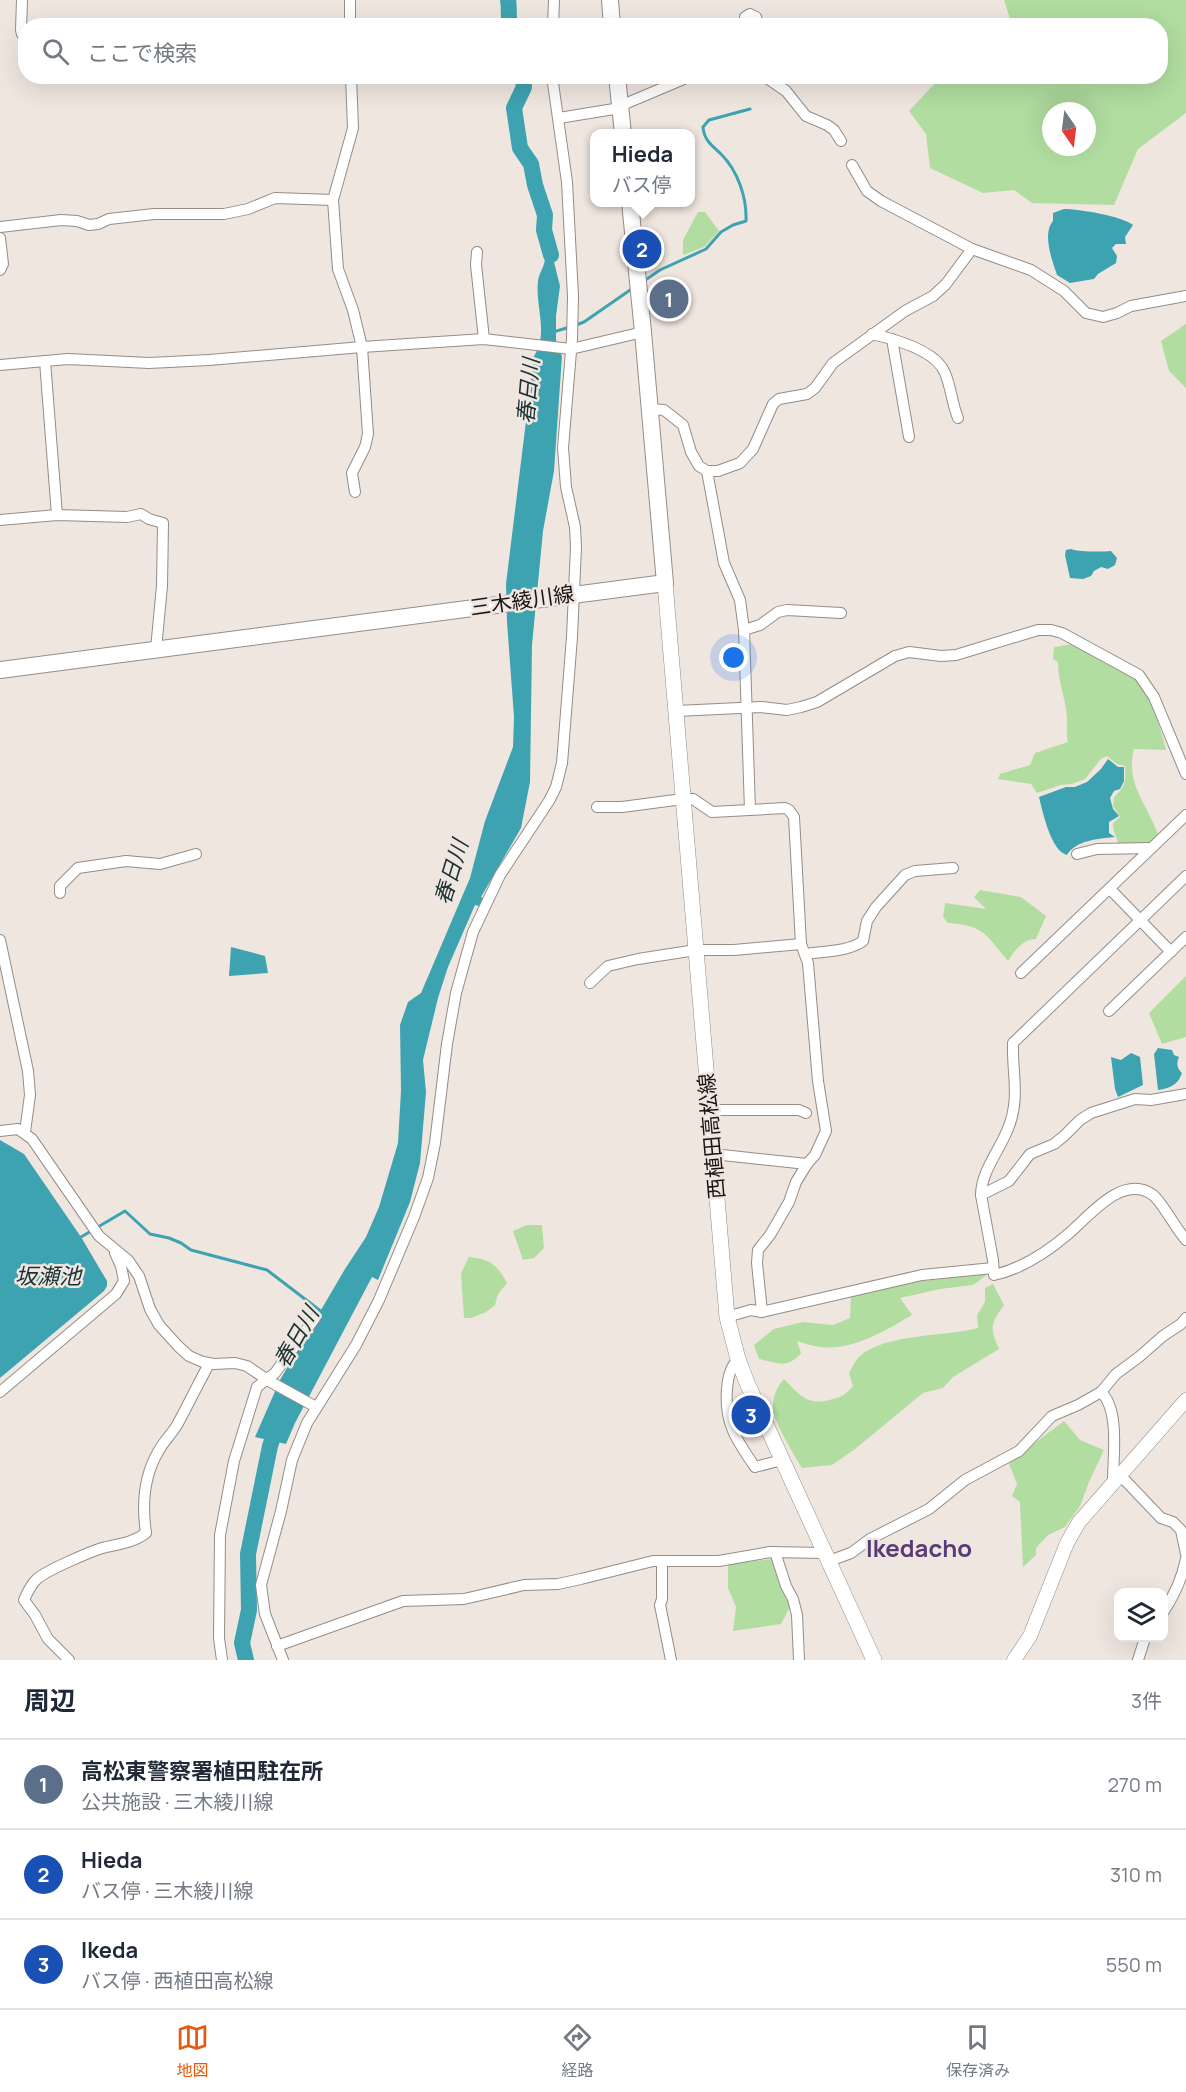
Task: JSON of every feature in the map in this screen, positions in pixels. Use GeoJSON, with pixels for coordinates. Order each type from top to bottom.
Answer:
{"type":"FeatureCollection","features":[{"type":"Feature","properties":{"kind":"main road"},"geometry":{"type":"LineString","coordinates":[[610,0],[611,18]]}},
{"type":"Feature","properties":{"kind":"main road"},"geometry":{"type":"LineString","coordinates":[[618,84],[622,129]]}},
{"type":"Feature","properties":{"kind":"main road"},"geometry":{"type":"LineString","coordinates":[[630,207],[665,582]]}},
{"type":"Feature","properties":{"kind":"main road","name":"三木綾川線"},"geometry":{"type":"LineString","coordinates":[[0,670],[665,582]]}},
{"type":"Feature","properties":{"kind":"main road","name":"西植田高松線"},"geometry":{"type":"LineString","coordinates":[[665,582],[728,1317],[738,1359],[874,1660]]}},
{"type":"Feature","properties":{"kind":"street"},"geometry":{"type":"LineString","coordinates":[[21,18],[22,0]]}},
{"type":"Feature","properties":{"kind":"street"},"geometry":{"type":"LineString","coordinates":[[350,0],[350,18]]}},
{"type":"Feature","properties":{"kind":"street"},"geometry":{"type":"LineString","coordinates":[[553,18],[554,0]]}},
{"type":"Feature","properties":{"kind":"street"},"geometry":{"type":"LineString","coordinates":[[351,84],[353,128],[333,200],[338,269],[363,347],[368,435],[365,447],[352,473],[355,492]]}},
{"type":"Feature","properties":{"kind":"street"},"geometry":{"type":"LineString","coordinates":[[283,1660],[265,1614],[261,1585],[292,1460],[315,1406],[356,1345],[380,1300],[423,1195],[435,1143],[447,1044],[456,993],[473,932],[500,875],[556,787],[565,737],[576,547],[575,527],[566,487],[563,448],[573,296],[567,182],[553,84]]}},
{"type":"Feature","properties":{"kind":"street"},"geometry":{"type":"LineString","coordinates":[[559,118],[620,107],[673,84]]}},
{"type":"Feature","properties":{"kind":"street"},"geometry":{"type":"LineString","coordinates":[[775,84],[793,98],[806,116],[827,124],[841,141]]}},
{"type":"Feature","properties":{"kind":"street"},"geometry":{"type":"LineString","coordinates":[[852,165],[867,191],[881,201],[972,249],[1031,270],[1064,291],[1086,313],[1102,317],[1131,306],[1186,296]]}},
{"type":"Feature","properties":{"kind":"street"},"geometry":{"type":"LineString","coordinates":[[0,227],[61,220],[98,225],[109,219],[154,214],[224,214],[248,209],[275,198],[333,200]]}},
{"type":"Feature","properties":{"kind":"street"},"geometry":{"type":"LineString","coordinates":[[0,238],[3,264],[0,270]]}},
{"type":"Feature","properties":{"kind":"street"},"geometry":{"type":"LineString","coordinates":[[650,409],[664,410],[682,425],[691,452],[699,466],[707,471],[717,471],[740,463],[753,449],[773,404],[779,399],[807,394],[815,388],[833,363],[905,311],[933,296],[946,284],[972,249]]}},
{"type":"Feature","properties":{"kind":"street"},"geometry":{"type":"LineString","coordinates":[[477,252],[476,265],[484,339]]}},
{"type":"Feature","properties":{"kind":"street"},"geometry":{"type":"LineString","coordinates":[[0,365],[68,359],[149,363],[209,360],[484,339],[569,348],[643,332]]}},
{"type":"Feature","properties":{"kind":"street"},"geometry":{"type":"LineString","coordinates":[[872,334],[902,341],[938,362],[945,372],[958,418]]}},
{"type":"Feature","properties":{"kind":"street"},"geometry":{"type":"LineString","coordinates":[[892,339],[909,437]]}},
{"type":"Feature","properties":{"kind":"street"},"geometry":{"type":"LineString","coordinates":[[45,361],[57,515]]}},
{"type":"Feature","properties":{"kind":"street"},"geometry":{"type":"LineString","coordinates":[[707,471],[724,563],[740,600],[744,630],[750,810]]}},
{"type":"Feature","properties":{"kind":"street"},"geometry":{"type":"LineString","coordinates":[[0,520],[57,515],[127,517],[141,514],[163,524],[162,586],[156,649]]}},
{"type":"Feature","properties":{"kind":"street"},"geometry":{"type":"LineString","coordinates":[[744,630],[760,625],[778,612],[788,610],[841,613]]}},
{"type":"Feature","properties":{"kind":"street"},"geometry":{"type":"LineString","coordinates":[[676,711],[748,707],[787,710],[801,708],[817,702],[895,656],[909,652],[940,656],[956,655],[1038,630],[1051,630],[1062,633],[1139,675],[1154,697],[1186,774]]}},
{"type":"Feature","properties":{"kind":"street"},"geometry":{"type":"LineString","coordinates":[[597,807],[622,807],[693,799],[712,812],[784,808],[789,810],[794,817],[803,949],[808,963],[818,1081],[826,1131],[815,1155],[796,1182],[789,1202],[770,1235],[758,1250],[757,1263],[762,1312]]}},
{"type":"Feature","properties":{"kind":"street"},"geometry":{"type":"LineString","coordinates":[[1021,973],[1186,815]]}},
{"type":"Feature","properties":{"kind":"street"},"geometry":{"type":"LineString","coordinates":[[1077,854],[1097,849],[1151,848]]}},
{"type":"Feature","properties":{"kind":"street"},"geometry":{"type":"LineString","coordinates":[[60,893],[60,886],[78,868],[126,861],[160,864],[196,854]]}},
{"type":"Feature","properties":{"kind":"street"},"geometry":{"type":"LineString","coordinates":[[590,983],[608,966],[696,950],[842,949],[858,944],[863,941],[867,921],[876,907],[905,875],[915,871],[953,868]]}},
{"type":"Feature","properties":{"kind":"street"},"geometry":{"type":"LineString","coordinates":[[1186,876],[1013,1043],[1015,1103],[1009,1127],[981,1185],[994,1275],[1007,1272],[1034,1258],[1066,1236],[1103,1201],[1121,1192],[1138,1189],[1153,1195],[1186,1240]]}},
{"type":"Feature","properties":{"kind":"street"},"geometry":{"type":"LineString","coordinates":[[1110,889],[1171,952]]}},
{"type":"Feature","properties":{"kind":"street"},"geometry":{"type":"LineString","coordinates":[[1109,1011],[1186,938]]}},
{"type":"Feature","properties":{"kind":"street"},"geometry":{"type":"LineString","coordinates":[[0,940],[28,1071],[30,1095],[25,1132]]}},
{"type":"Feature","properties":{"kind":"street"},"geometry":{"type":"LineString","coordinates":[[981,1196],[1009,1181],[1030,1154],[1054,1144],[1091,1113],[1135,1099],[1152,1100],[1186,1094]]}},
{"type":"Feature","properties":{"kind":"street"},"geometry":{"type":"LineString","coordinates":[[710,1110],[799,1110],[806,1113]]}},
{"type":"Feature","properties":{"kind":"street"},"geometry":{"type":"LineString","coordinates":[[0,1131],[18,1129],[32,1139],[96,1232],[128,1260],[139,1275],[150,1309],[159,1325],[189,1356],[209,1364],[234,1363],[247,1366],[267,1380],[315,1406]]}},
{"type":"Feature","properties":{"kind":"street"},"geometry":{"type":"LineString","coordinates":[[713,1154],[807,1164]]}},
{"type":"Feature","properties":{"kind":"street"},"geometry":{"type":"LineString","coordinates":[[0,1392],[116,1294],[124,1281],[122,1266],[112,1247]]}},
{"type":"Feature","properties":{"kind":"street"},"geometry":{"type":"LineString","coordinates":[[728,1317],[751,1310],[762,1312],[922,1275],[993,1268]]}},
{"type":"Feature","properties":{"kind":"street"},"geometry":{"type":"LineString","coordinates":[[222,1660],[219,1638],[220,1535],[234,1461],[244,1424],[257,1388],[275,1374],[315,1318]]}},
{"type":"Feature","properties":{"kind":"street"},"geometry":{"type":"LineString","coordinates":[[277,1646],[403,1600],[464,1599],[524,1585],[558,1584],[653,1560],[719,1561],[775,1552],[827,1557],[851,1553],[870,1539],[929,1509],[965,1480],[1019,1451],[1052,1416],[1101,1392],[1116,1374],[1186,1318]]}},
{"type":"Feature","properties":{"kind":"street"},"geometry":{"type":"LineString","coordinates":[[738,1359],[731,1367],[727,1390],[728,1418],[732,1431],[755,1467],[782,1460]]}},
{"type":"Feature","properties":{"kind":"street"},"geometry":{"type":"LineString","coordinates":[[69,1660],[48,1639],[24,1600],[27,1593],[37,1579],[50,1570],[92,1552],[132,1541],[146,1533],[143,1517],[149,1471],[158,1451],[176,1427],[209,1364]]}},
{"type":"Feature","properties":{"kind":"street"},"geometry":{"type":"LineString","coordinates":[[1101,1392],[1108,1398],[1112,1411],[1116,1478],[1161,1518],[1173,1522],[1181,1530],[1186,1554]]}},
{"type":"Feature","properties":{"kind":"street"},"geometry":{"type":"LineString","coordinates":[[1014,1660],[1030,1636],[1067,1543],[1079,1522],[1186,1400]]}},
{"type":"Feature","properties":{"kind":"street"},"geometry":{"type":"LineString","coordinates":[[775,1552],[786,1586],[793,1599],[799,1660]]}},
{"type":"Feature","properties":{"kind":"street"},"geometry":{"type":"LineString","coordinates":[[1168,1604],[1178,1587],[1186,1559]]}},
{"type":"Feature","properties":{"kind":"street"},"geometry":{"type":"LineString","coordinates":[[662,1561],[660,1605],[671,1660]]}},
{"type":"Feature","properties":{"kind":"street"},"geometry":{"type":"LineString","coordinates":[[1138,1660],[1144,1642]]}},
{"type":"Feature","properties":{"kind":"green space"},"geometry":{"type":"Polygon","coordinates":[[[1004,0],[1186,0],[1186,113],[1138,149],[1114,205],[1032,203],[1014,190],[983,193],[930,168],[926,134],[909,111],[934,84],[1168,84],[1168,18],[1010,18],[1004,0]]]}},
{"type":"Feature","properties":{"kind":"green space"},"geometry":{"type":"Polygon","coordinates":[[[698,212],[705,212],[719,231],[704,247],[683,255],[683,240],[698,212]]]}},
{"type":"Feature","properties":{"kind":"green space"},"geometry":{"type":"Polygon","coordinates":[[[1186,324],[1186,388],[1169,371],[1161,341],[1186,324]]]}},
{"type":"Feature","properties":{"kind":"green space"},"geometry":{"type":"Polygon","coordinates":[[[1073,644],[1119,667],[1135,679],[1145,690],[1156,716],[1166,750],[1134,749],[1132,761],[1132,773],[1138,793],[1158,835],[1146,845],[1118,844],[1113,823],[1120,817],[1113,806],[1114,797],[1124,783],[1125,766],[1117,764],[1107,756],[1101,759],[1085,779],[1037,793],[1031,784],[998,779],[1000,774],[1030,765],[1035,753],[1068,742],[1067,718],[1058,662],[1053,659],[1054,647],[1073,644]]]}},
{"type":"Feature","properties":{"kind":"green space"},"geometry":{"type":"Polygon","coordinates":[[[980,890],[1021,897],[1046,916],[1036,939],[1023,943],[1008,961],[983,933],[969,926],[948,923],[943,917],[945,903],[986,909],[974,897],[980,890]]]}},
{"type":"Feature","properties":{"kind":"green space"},"geometry":{"type":"Polygon","coordinates":[[[1186,976],[1186,1037],[1162,1044],[1149,1013],[1186,976]]]}},
{"type":"Feature","properties":{"kind":"green space"},"geometry":{"type":"Polygon","coordinates":[[[527,1225],[542,1225],[544,1248],[534,1258],[523,1260],[513,1231],[527,1225]]]}},
{"type":"Feature","properties":{"kind":"green space"},"geometry":{"type":"Polygon","coordinates":[[[469,1257],[482,1259],[492,1264],[500,1271],[507,1283],[498,1294],[495,1305],[486,1312],[471,1318],[464,1318],[461,1273],[469,1257]]]}},
{"type":"Feature","properties":{"kind":"green space"},"geometry":{"type":"Polygon","coordinates":[[[988,1274],[973,1285],[940,1289],[900,1298],[912,1315],[856,1343],[817,1347],[797,1341],[801,1353],[792,1361],[782,1364],[759,1359],[754,1345],[774,1329],[803,1322],[833,1325],[850,1318],[851,1297],[914,1282],[988,1274]]]}},
{"type":"Feature","properties":{"kind":"green space"},"geometry":{"type":"Polygon","coordinates":[[[993,1284],[1004,1305],[993,1326],[999,1349],[953,1377],[943,1388],[923,1393],[832,1465],[802,1468],[774,1415],[773,1400],[784,1379],[799,1394],[809,1400],[821,1401],[840,1397],[853,1386],[849,1373],[855,1363],[870,1349],[899,1340],[978,1328],[977,1315],[985,1302],[985,1288],[993,1284]]]}},
{"type":"Feature","properties":{"kind":"green space"},"geometry":{"type":"Polygon","coordinates":[[[1064,1421],[1080,1440],[1104,1450],[1080,1506],[1065,1527],[1048,1535],[1036,1548],[1036,1555],[1023,1567],[1020,1502],[1012,1496],[1017,1484],[1008,1461],[1064,1421]]]}},
{"type":"Feature","properties":{"kind":"green space"},"geometry":{"type":"Polygon","coordinates":[[[773,1559],[791,1605],[781,1624],[733,1631],[736,1607],[728,1588],[728,1564],[773,1559]]]}},
{"type":"Feature","properties":{"kind":"water"},"geometry":{"type":"Polygon","coordinates":[[[1064,209],[1110,216],[1133,225],[1125,237],[1126,244],[1116,244],[1112,248],[1117,256],[1116,263],[1094,279],[1070,283],[1057,275],[1049,247],[1048,233],[1053,221],[1053,213],[1064,209]]]}},
{"type":"Feature","properties":{"kind":"water"},"geometry":{"type":"Polygon","coordinates":[[[546,230],[560,286],[556,316],[556,343],[562,356],[554,471],[543,531],[532,645],[530,782],[521,828],[481,897],[483,898],[479,906],[475,905],[448,967],[438,998],[423,1060],[426,1092],[420,1163],[410,1202],[378,1280],[372,1277],[286,1444],[255,1437],[280,1380],[366,1237],[379,1207],[398,1143],[401,1091],[400,1025],[408,1002],[421,993],[470,878],[485,821],[513,747],[514,717],[506,584],[534,356],[541,339],[538,281],[545,261],[546,230]]]}},
{"type":"Feature","properties":{"kind":"water"},"geometry":{"type":"Polygon","coordinates":[[[1066,550],[1111,551],[1117,558],[1115,565],[1108,569],[1101,567],[1091,576],[1083,579],[1070,578],[1065,555],[1066,550]]]}},
{"type":"Feature","properties":{"kind":"water"},"geometry":{"type":"Polygon","coordinates":[[[1108,759],[1118,767],[1124,767],[1124,781],[1120,789],[1114,791],[1110,798],[1113,809],[1119,816],[1109,822],[1109,833],[1115,837],[1082,843],[1067,855],[1061,852],[1052,839],[1039,797],[1087,782],[1108,759]]]}},
{"type":"Feature","properties":{"kind":"water"},"geometry":{"type":"Polygon","coordinates":[[[231,947],[265,956],[268,973],[229,976],[231,947]]]}},
{"type":"Feature","properties":{"kind":"water"},"geometry":{"type":"Polygon","coordinates":[[[1158,1048],[1172,1050],[1174,1055],[1179,1057],[1178,1066],[1182,1073],[1173,1085],[1158,1090],[1154,1054],[1158,1048]]]}},
{"type":"Feature","properties":{"kind":"water"},"geometry":{"type":"Polygon","coordinates":[[[1131,1053],[1140,1057],[1143,1085],[1118,1097],[1111,1057],[1121,1060],[1131,1053]]]}},
{"type":"Feature","properties":{"kind":"water","name":"坂瀬池"},"geometry":{"type":"Polygon","coordinates":[[[0,1140],[24,1154],[81,1237],[107,1281],[107,1286],[104,1291],[0,1378],[0,1140]]]}},
{"type":"Feature","properties":{"kind":"waterway","name":"春日川"},"geometry":{"type":"LineString","coordinates":[[508,0],[509,18]]}},
{"type":"Feature","properties":{"kind":"waterway","name":"春日川"},"geometry":{"type":"LineString","coordinates":[[523,84],[514,108],[520,148],[531,164],[545,215],[544,230],[551,255]]}},
{"type":"Feature","properties":{"kind":"waterway"},"geometry":{"type":"LineString","coordinates":[[644,281],[660,270],[706,249],[721,232],[746,221],[743,194],[737,177],[727,161],[707,140],[703,127],[709,120],[750,109]]}},
{"type":"Feature","properties":{"kind":"waterway"},"geometry":{"type":"LineString","coordinates":[[576,325],[584,322],[633,288]]}},
{"type":"Feature","properties":{"kind":"waterway"},"geometry":{"type":"LineString","coordinates":[[553,332],[570,327]]}},
{"type":"Feature","properties":{"kind":"waterway"},"geometry":{"type":"LineString","coordinates":[[81,1237],[125,1211],[150,1234],[169,1238],[191,1250],[267,1270],[322,1312]]}},
{"type":"Feature","properties":{"kind":"waterway","name":"春日川"},"geometry":{"type":"LineString","coordinates":[[246,1660],[242,1643],[249,1610],[248,1554],[270,1446],[279,1420]]}},
{"type":"Feature","properties":{"kind":"place","name":"Hieda"},"geometry":{"type":"Point","coordinates":[642,249]}},
{"type":"Feature","properties":{"kind":"place","name":"高松東警察署植田駐在所"},"geometry":{"type":"Point","coordinates":[669,299]}},
{"type":"Feature","properties":{"kind":"place","name":"Ikeda"},"geometry":{"type":"Point","coordinates":[751,1415]}},
{"type":"Feature","properties":{"kind":"district","name":"Ikedacho"},"geometry":{"type":"Point","coordinates":[919,1549]}}]}
